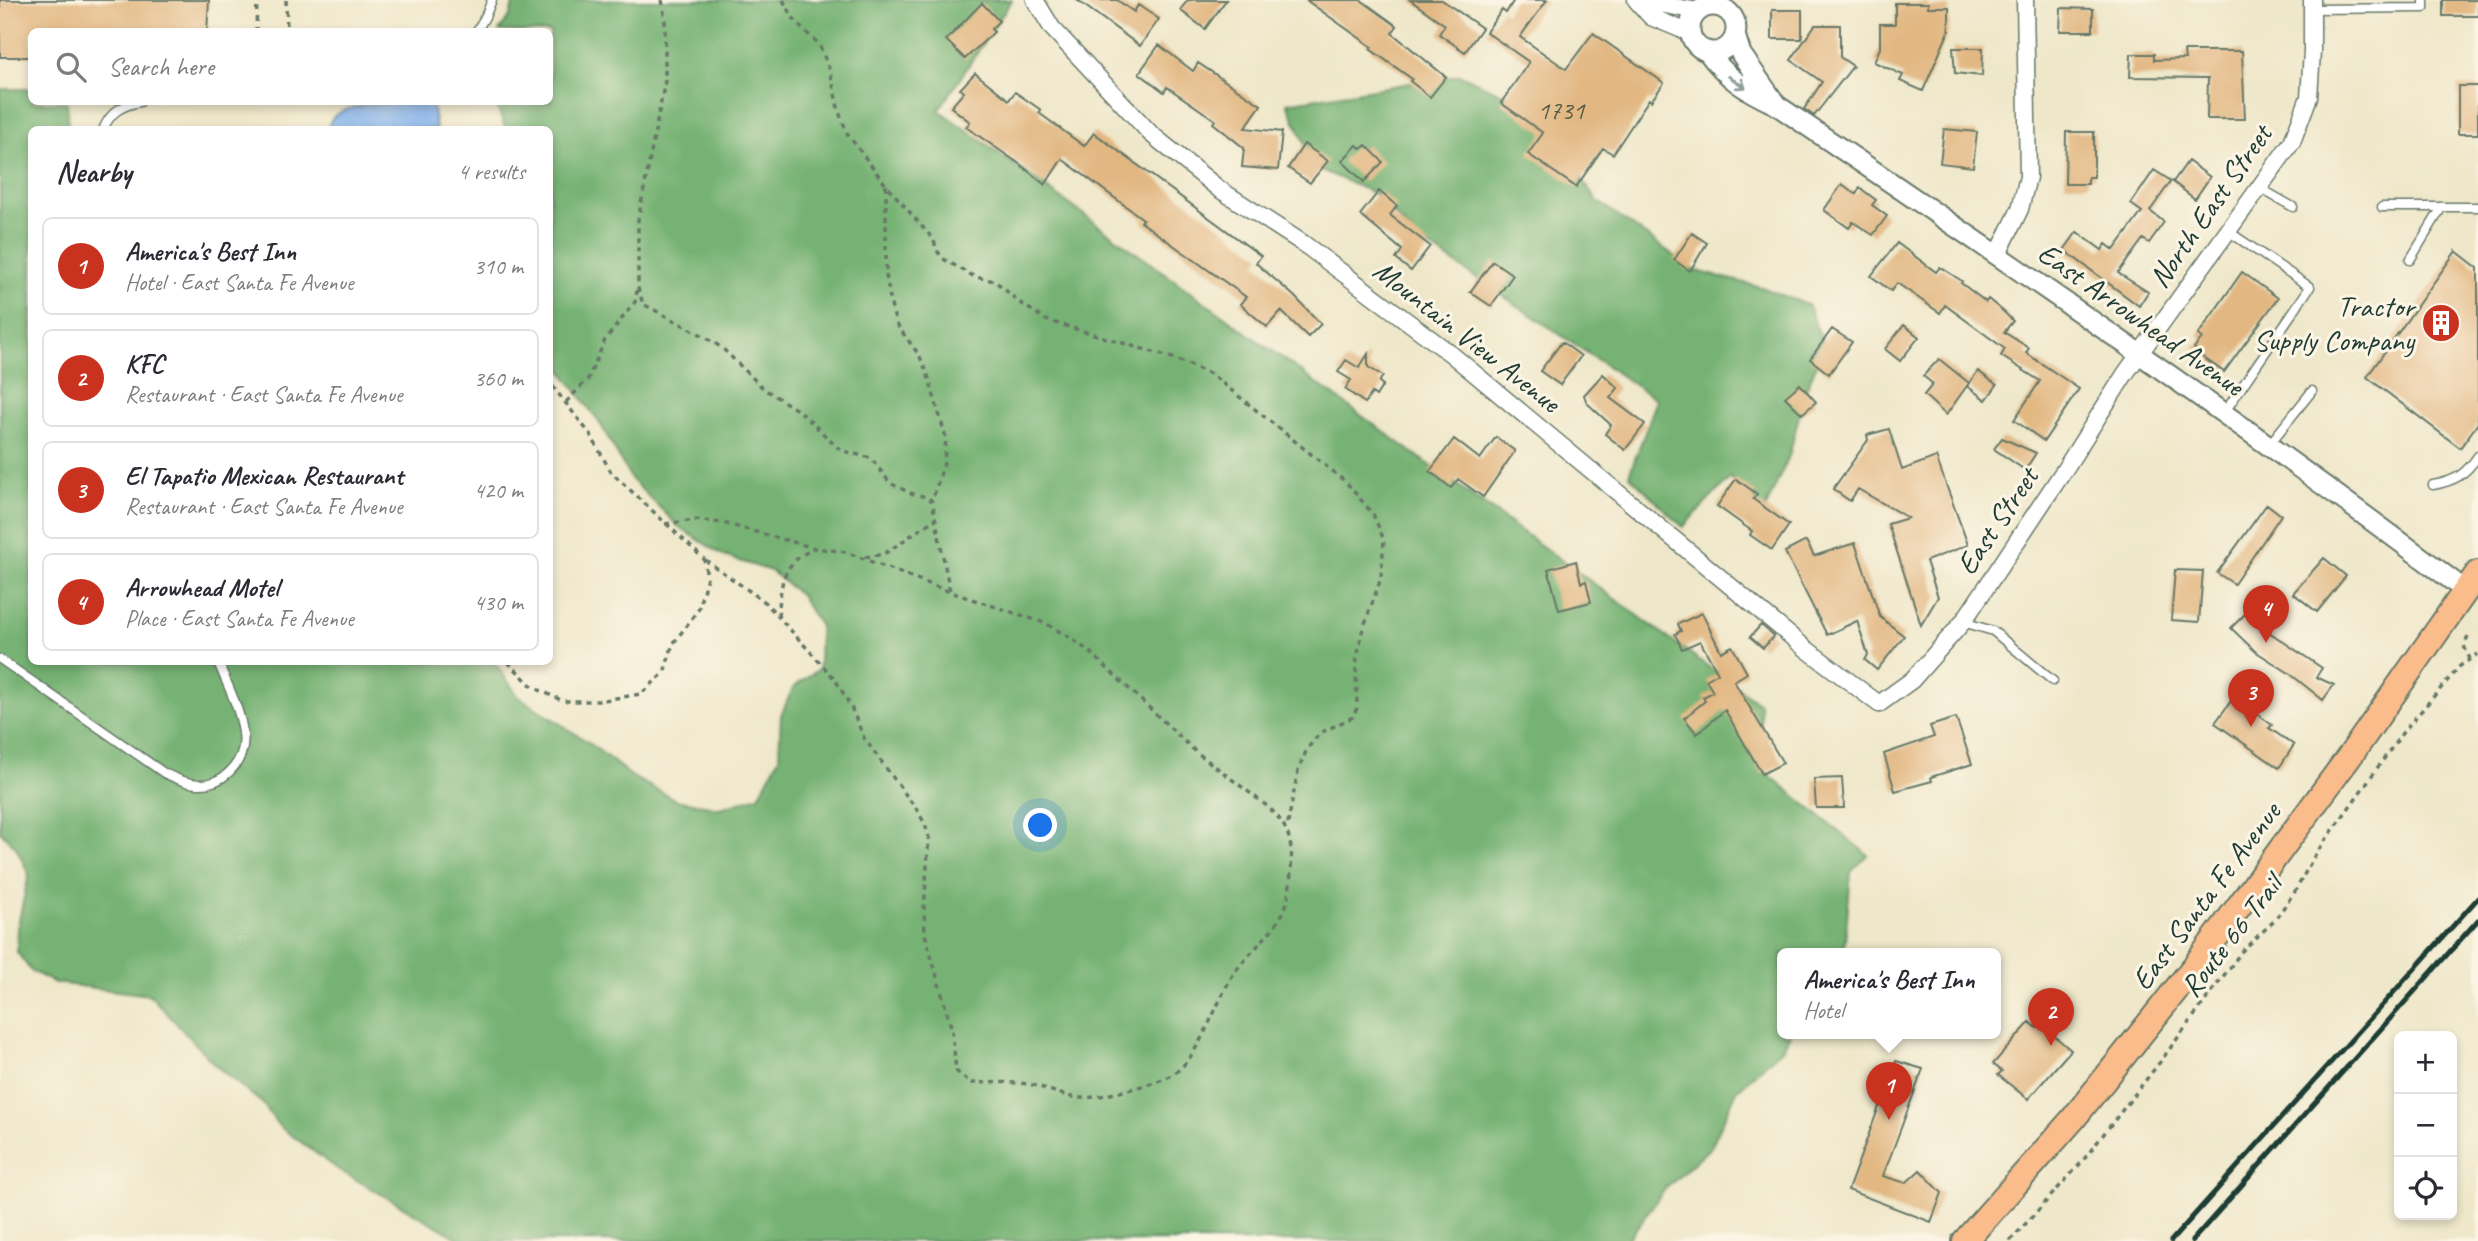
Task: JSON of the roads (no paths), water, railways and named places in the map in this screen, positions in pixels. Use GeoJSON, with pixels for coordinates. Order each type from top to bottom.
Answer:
{"type":"FeatureCollection","features":[{"type":"Feature","properties":{"kind":"main road","name":"East Santa Fe Avenue"},"geometry":{"type":"LineString","coordinates":[[1965,1241],[2128,1053],[2352,753],[2472,582]]}},
{"type":"Feature","properties":{"kind":"street","name":"Mountain View Avenue"},"geometry":{"type":"LineString","coordinates":[[1035,0],[1052,28],[1151,134],[1219,189],[1304,244],[1451,354],[1805,648],[1880,704]]}},
{"type":"Feature","properties":{"kind":"street"},"geometry":{"type":"LineString","coordinates":[[2001,248],[2020,209],[2028,177],[2025,0]]}},
{"type":"Feature","properties":{"kind":"street"},"geometry":{"type":"LineString","coordinates":[[1639,2],[1659,4],[1706,6],[1718,7],[1734,17],[1724,48],[1716,52],[1707,51],[1693,41],[1690,33],[1690,24],[1706,6]]}},
{"type":"Feature","properties":{"kind":"street"},"geometry":{"type":"LineString","coordinates":[[1639,2],[1651,17],[1690,33]]}},
{"type":"Feature","properties":{"kind":"street","name":"North East Street"},"geometry":{"type":"LineString","coordinates":[[2141,352],[2291,142],[2309,97],[2312,5]]}},
{"type":"Feature","properties":{"kind":"street","name":"East Arrowhead Avenue"},"geometry":{"type":"LineString","coordinates":[[1734,17],[1741,54],[1775,104]]}},
{"type":"Feature","properties":{"kind":"street","name":"East Arrowhead Avenue"},"geometry":{"type":"LineString","coordinates":[[1707,51],[1724,74],[1775,104],[2141,352],[2268,446],[2472,582]]}},
{"type":"Feature","properties":{"kind":"street","name":"East Street"},"geometry":{"type":"LineString","coordinates":[[1880,704],[1912,680],[1963,622],[2141,352]]}},
{"type":"Feature","properties":{"kind":"lane"},"geometry":{"type":"LineString","coordinates":[[478,28],[492,0]]}},
{"type":"Feature","properties":{"kind":"lane"},"geometry":{"type":"LineString","coordinates":[[2312,5],[2424,8],[2424,0]]}},
{"type":"Feature","properties":{"kind":"lane"},"geometry":{"type":"LineString","coordinates":[[105,126],[118,109],[131,105]]}},
{"type":"Feature","properties":{"kind":"lane"},"geometry":{"type":"LineString","coordinates":[[2258,187],[2293,207]]}},
{"type":"Feature","properties":{"kind":"lane"},"geometry":{"type":"LineString","coordinates":[[2382,207],[2478,207]]}},
{"type":"Feature","properties":{"kind":"lane"},"geometry":{"type":"LineString","coordinates":[[2410,260],[2442,207]]}},
{"type":"Feature","properties":{"kind":"lane"},"geometry":{"type":"LineString","coordinates":[[2224,413],[2310,287],[2228,231]]}},
{"type":"Feature","properties":{"kind":"lane"},"geometry":{"type":"LineString","coordinates":[[2268,446],[2312,391]]}},
{"type":"Feature","properties":{"kind":"lane"},"geometry":{"type":"LineString","coordinates":[[2433,485],[2452,481],[2470,468],[2478,456]]}},
{"type":"Feature","properties":{"kind":"lane"},"geometry":{"type":"LineString","coordinates":[[1963,622],[1993,631],[2053,681]]}},
{"type":"Feature","properties":{"kind":"lane"},"geometry":{"type":"LineString","coordinates":[[0,659],[164,773],[182,781],[201,784],[221,778],[232,770],[244,743],[242,726],[219,665]]}},
{"type":"Feature","properties":{"kind":"water"},"geometry":{"type":"Polygon","coordinates":[[[432,105],[436,126],[330,126],[331,120],[338,114],[360,106],[432,105]]]}},
{"type":"Feature","properties":{"kind":"railway"},"geometry":{"type":"LineString","coordinates":[[2171,1241],[2478,898]]}},
{"type":"Feature","properties":{"kind":"railway"},"geometry":{"type":"LineString","coordinates":[[2192,1241],[2478,920]]}},
{"type":"Feature","properties":{"kind":"place","name":"Tractor Supply Company"},"geometry":{"type":"Point","coordinates":[2441,323]}},
{"type":"Feature","properties":{"kind":"place","name":"Arrowhead Motel"},"geometry":{"type":"Point","coordinates":[2266,643]}},
{"type":"Feature","properties":{"kind":"place","name":"El Tapatio Mexican Restaurant"},"geometry":{"type":"Point","coordinates":[2251,727]}},
{"type":"Feature","properties":{"kind":"place","name":"KFC"},"geometry":{"type":"Point","coordinates":[2051,1046]}},
{"type":"Feature","properties":{"kind":"place","name":"America's Best Inn"},"geometry":{"type":"Point","coordinates":[1889,1120]}}]}
